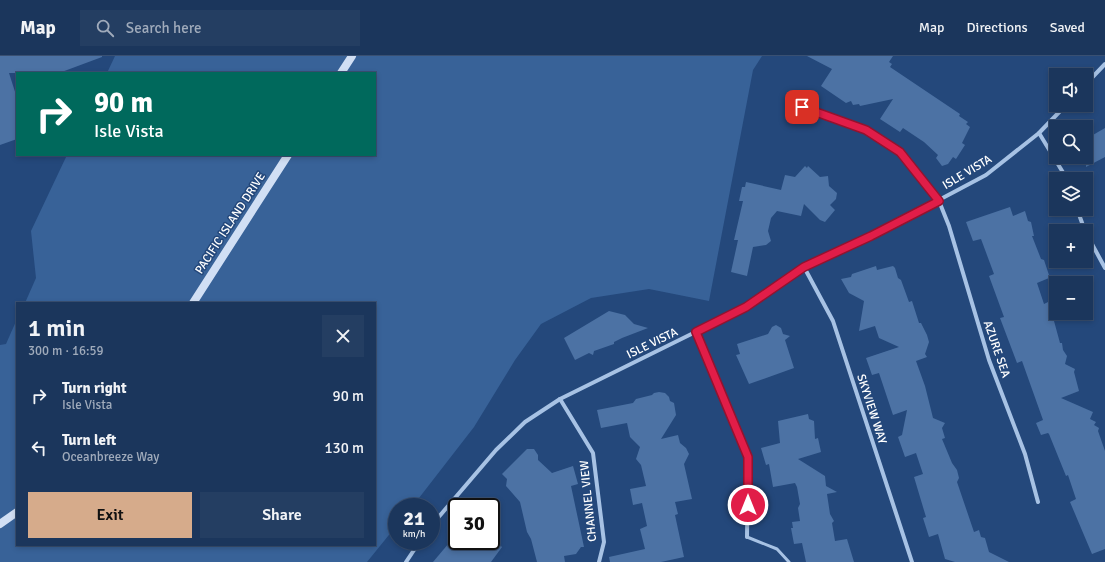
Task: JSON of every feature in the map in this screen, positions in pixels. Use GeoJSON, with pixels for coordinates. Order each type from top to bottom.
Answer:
{"type":"FeatureCollection","features":[{"type":"Feature","properties":{"kind":"main road"},"geometry":{"type":"LineString","coordinates":[[342,72],[352,56]]}},
{"type":"Feature","properties":{"kind":"main road","name":"PACIFIC ISLAND DRIVE"},"geometry":{"type":"LineString","coordinates":[[194,302],[287,156]]}},
{"type":"Feature","properties":{"kind":"main road"},"geometry":{"type":"LineString","coordinates":[[0,524],[16,513]]}},
{"type":"Feature","properties":{"kind":"street"},"geometry":{"type":"LineString","coordinates":[[1093,77],[1105,64]]}},
{"type":"Feature","properties":{"kind":"street","name":"AZURE SEA"},"geometry":{"type":"LineString","coordinates":[[802,107],[866,130],[900,152],[939,201],[949,226],[989,360],[1025,454],[1038,502]]}},
{"type":"Feature","properties":{"kind":"street","name":"ISLE VISTA"},"geometry":{"type":"LineString","coordinates":[[440,515],[496,450],[519,427],[560,399],[746,307],[804,267],[871,236],[986,175],[1039,133],[1059,112]]}},
{"type":"Feature","properties":{"kind":"street"},"geometry":{"type":"LineString","coordinates":[[1039,133],[1063,172]]}},
{"type":"Feature","properties":{"kind":"street"},"geometry":{"type":"LineString","coordinates":[[1093,246],[1105,268]]}},
{"type":"Feature","properties":{"kind":"street","name":"SKYVIEW WAY"},"geometry":{"type":"LineString","coordinates":[[804,267],[833,321],[912,562]]}},
{"type":"Feature","properties":{"kind":"street"},"geometry":{"type":"LineString","coordinates":[[696,332],[748,457],[747,537]]}},
{"type":"Feature","properties":{"kind":"street","name":"CHANNEL VIEW"},"geometry":{"type":"LineString","coordinates":[[560,399],[592,453],[604,542],[599,562]]}},
{"type":"Feature","properties":{"kind":"street"},"geometry":{"type":"LineString","coordinates":[[406,562],[414,550]]}},
{"type":"Feature","properties":{"kind":"lane"},"geometry":{"type":"LineString","coordinates":[[747,537],[777,549],[789,562]]}},
{"type":"Feature","properties":{"kind":"shaded area"},"geometry":{"type":"Polygon","coordinates":[[[115,56],[762,56],[753,70],[709,301],[649,289],[591,298],[541,324],[515,360],[474,427],[419,498],[388,498],[388,536],[367,562],[0,562],[0,345],[6,344],[16,321],[16,546],[376,546],[376,302],[25,302],[36,278],[31,231],[67,156],[376,156],[376,72],[107,72],[115,56]]]}},
{"type":"Feature","properties":{"kind":"building"},"geometry":{"type":"Polygon","coordinates":[[[0,56],[102,56],[62,72],[9,73],[16,95],[16,139],[0,145],[0,56]]]}},
{"type":"Feature","properties":{"kind":"building"},"geometry":{"type":"Polygon","coordinates":[[[807,56],[893,56],[889,62],[892,64],[890,67],[960,114],[959,116],[968,122],[966,124],[970,127],[962,143],[965,145],[956,159],[953,157],[948,164],[942,166],[936,158],[938,155],[924,142],[903,128],[900,132],[880,119],[893,99],[860,106],[859,104],[853,105],[851,101],[846,103],[821,86],[832,69],[807,56]]]}},
{"type":"Feature","properties":{"kind":"building"},"geometry":{"type":"Polygon","coordinates":[[[1105,128],[1105,157],[1093,163],[1093,135],[1105,128]]]}},
{"type":"Feature","properties":{"kind":"building"},"geometry":{"type":"Polygon","coordinates":[[[805,166],[807,168],[808,166],[820,177],[828,176],[829,186],[837,193],[836,199],[830,205],[835,210],[825,222],[820,220],[804,204],[801,216],[777,211],[771,218],[768,231],[771,241],[766,245],[753,247],[747,276],[731,272],[738,240],[734,240],[743,201],[739,201],[742,187],[745,187],[746,182],[781,190],[785,175],[795,177],[805,166]]]}},
{"type":"Feature","properties":{"kind":"building"},"geometry":{"type":"Polygon","coordinates":[[[1010,207],[1013,216],[1025,211],[1028,221],[1031,222],[1034,236],[1032,236],[1041,259],[1044,260],[1049,275],[1049,278],[1037,283],[1044,304],[1049,302],[1049,320],[1057,320],[1054,321],[1060,343],[1062,343],[1063,350],[1067,356],[1065,364],[1075,369],[1074,372],[1079,391],[1061,398],[1093,412],[1090,419],[1096,422],[1094,425],[1099,428],[1098,431],[1105,451],[1105,549],[1092,554],[1070,502],[1076,499],[1068,475],[1066,476],[1049,434],[1041,435],[1036,423],[1043,420],[1022,361],[1017,363],[1000,318],[1004,317],[989,276],[994,274],[981,239],[973,241],[966,222],[1010,207]]]}},
{"type":"Feature","properties":{"kind":"building"},"geometry":{"type":"Polygon","coordinates":[[[876,266],[877,270],[893,266],[895,268],[909,302],[912,301],[919,323],[921,323],[927,335],[929,342],[925,354],[927,357],[916,361],[925,386],[933,418],[945,423],[942,428],[945,438],[942,439],[952,463],[957,470],[959,478],[957,482],[974,532],[979,530],[981,537],[985,538],[989,552],[1009,562],[955,562],[945,559],[938,534],[929,537],[923,518],[926,517],[914,477],[923,474],[916,453],[905,457],[898,437],[902,435],[907,410],[893,415],[879,373],[872,375],[866,358],[899,347],[879,338],[875,326],[859,331],[864,301],[849,293],[841,279],[851,277],[852,274],[876,266]]]}},
{"type":"Feature","properties":{"kind":"building"},"geometry":{"type":"Polygon","coordinates":[[[609,311],[625,315],[634,324],[648,328],[622,338],[614,342],[614,344],[594,351],[593,355],[589,353],[575,360],[564,338],[609,311]]]}},
{"type":"Feature","properties":{"kind":"building"},"geometry":{"type":"Polygon","coordinates":[[[776,325],[781,328],[783,334],[790,336],[785,340],[794,368],[749,384],[736,355],[740,354],[737,344],[768,334],[772,327],[776,325]]]}},
{"type":"Feature","properties":{"kind":"building"},"geometry":{"type":"Polygon","coordinates":[[[659,392],[665,393],[669,397],[670,401],[674,403],[676,415],[661,439],[678,435],[680,443],[686,448],[689,454],[684,464],[692,499],[675,502],[678,514],[675,515],[684,557],[661,562],[610,562],[609,557],[645,549],[640,529],[647,526],[642,503],[633,505],[630,489],[646,486],[641,465],[636,459],[640,447],[630,437],[627,423],[601,428],[597,410],[633,403],[636,399],[659,392]]]}},
{"type":"Feature","properties":{"kind":"building"},"geometry":{"type":"Polygon","coordinates":[[[808,414],[809,419],[814,421],[815,439],[818,438],[821,452],[798,459],[825,476],[826,486],[837,492],[827,494],[830,514],[834,521],[832,523],[835,541],[847,539],[854,562],[806,562],[802,543],[794,544],[791,528],[793,528],[792,522],[800,521],[798,508],[800,504],[797,487],[795,483],[773,487],[769,464],[766,465],[761,448],[780,443],[778,421],[808,414]]]}},
{"type":"Feature","properties":{"kind":"building"},"geometry":{"type":"Polygon","coordinates":[[[527,449],[534,449],[538,455],[538,460],[552,473],[573,466],[578,484],[571,486],[584,547],[581,547],[576,554],[564,556],[565,562],[537,562],[531,539],[527,532],[520,502],[506,486],[507,479],[502,474],[527,449]]]}},
{"type":"Feature","properties":{"kind":"building"},"geometry":{"type":"Polygon","coordinates":[[[448,544],[448,550],[500,550],[491,562],[433,562],[448,544]]]}},
{"type":"Feature","properties":{"kind":"route"},"geometry":{"type":"LineString","coordinates":[[748,505],[748,457],[696,332],[746,307],[804,267],[871,236],[939,201],[900,152],[866,130],[802,107]]}}]}
